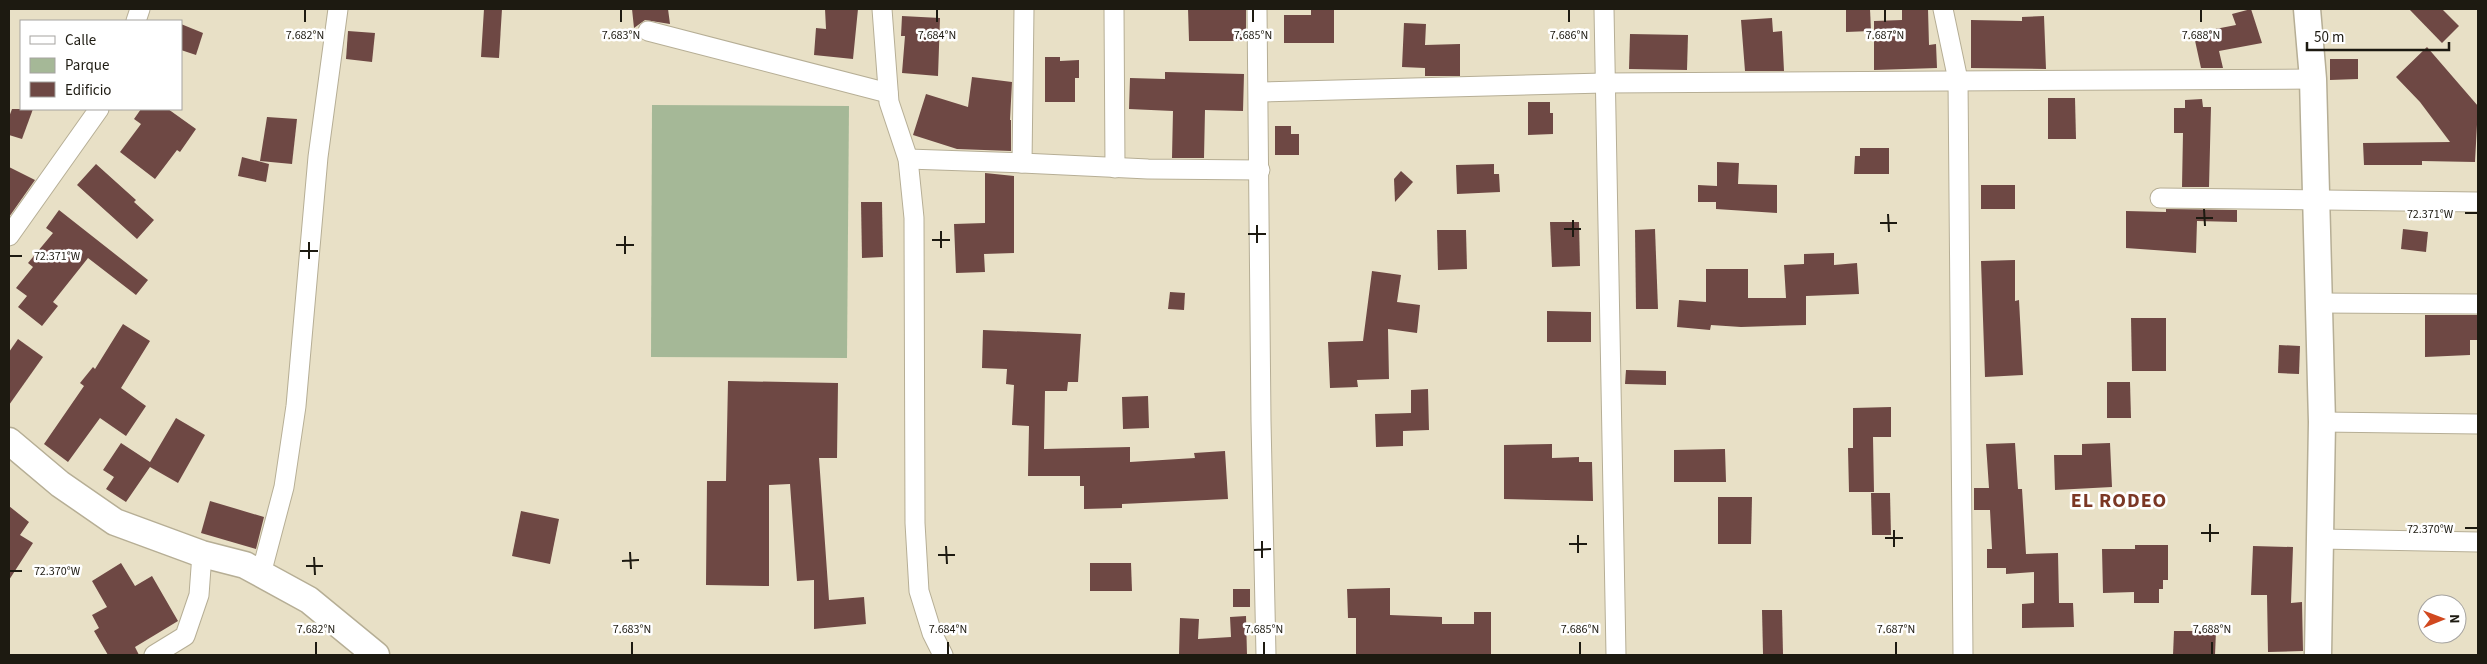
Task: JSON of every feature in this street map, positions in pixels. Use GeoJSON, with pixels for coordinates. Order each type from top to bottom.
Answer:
{"type":"FeatureCollection","features":[{"type":"Feature","properties":{"kind":"street"},"geometry":{"type":"LineString","coordinates":[[261,574],[284,487],[296,406],[318,157],[338,9]]}},
{"type":"Feature","properties":{"kind":"street"},"geometry":{"type":"LineString","coordinates":[[882,9],[888,102],[908,159],[914,218],[914,523],[918,581],[932,633],[942,655]]}},
{"type":"Feature","properties":{"kind":"street"},"geometry":{"type":"LineString","coordinates":[[1022,163],[1024,9]]}},
{"type":"Feature","properties":{"kind":"street"},"geometry":{"type":"LineString","coordinates":[[1114,9],[1115,168]]}},
{"type":"Feature","properties":{"kind":"street"},"geometry":{"type":"LineString","coordinates":[[1257,9],[1260,92],[1261,421],[1266,655]]}},
{"type":"Feature","properties":{"kind":"street"},"geometry":{"type":"LineString","coordinates":[[1604,9],[1616,655]]}},
{"type":"Feature","properties":{"kind":"street"},"geometry":{"type":"LineString","coordinates":[[1943,9],[1958,80],[1963,655]]}},
{"type":"Feature","properties":{"kind":"street"},"geometry":{"type":"LineString","coordinates":[[2307,9],[2313,79],[2322,422],[2318,655]]}},
{"type":"Feature","properties":{"kind":"street"},"geometry":{"type":"LineString","coordinates":[[648,31],[888,93]]}},
{"type":"Feature","properties":{"kind":"street"},"geometry":{"type":"LineString","coordinates":[[1260,92],[1604,83],[2313,79]]}},
{"type":"Feature","properties":{"kind":"street"},"geometry":{"type":"LineString","coordinates":[[9,236],[98,110]]}},
{"type":"Feature","properties":{"kind":"street"},"geometry":{"type":"LineString","coordinates":[[908,159],[1115,168],[1260,170]]}},
{"type":"Feature","properties":{"kind":"street"},"geometry":{"type":"LineString","coordinates":[[2160,198],[2478,202]]}},
{"type":"Feature","properties":{"kind":"street"},"geometry":{"type":"LineString","coordinates":[[2319,303],[2478,304]]}},
{"type":"Feature","properties":{"kind":"street"},"geometry":{"type":"LineString","coordinates":[[2322,422],[2478,424]]}},
{"type":"Feature","properties":{"kind":"street"},"geometry":{"type":"LineString","coordinates":[[9,441],[60,484],[115,522],[202,554],[245,565],[310,600],[376,655]]}},
{"type":"Feature","properties":{"kind":"street"},"geometry":{"type":"LineString","coordinates":[[2320,539],[2478,542]]}},
{"type":"Feature","properties":{"kind":"street"},"geometry":{"type":"LineString","coordinates":[[154,655],[185,636],[199,595],[202,554]]}},
{"type":"Feature","properties":{"kind":"green space"},"geometry":{"type":"Polygon","coordinates":[[[652,105],[849,106],[847,358],[651,357],[652,105]]]}},
{"type":"Feature","properties":{"kind":"building"},"geometry":{"type":"Polygon","coordinates":[[[484,9],[502,9],[499,58],[481,57],[484,9]]]}},
{"type":"Feature","properties":{"kind":"building"},"geometry":{"type":"Polygon","coordinates":[[[632,9],[668,9],[670,24],[645,20],[634,28],[632,9]]]}},
{"type":"Feature","properties":{"kind":"building"},"geometry":{"type":"Polygon","coordinates":[[[825,9],[858,9],[853,59],[814,55],[816,28],[826,29],[825,9]]]}},
{"type":"Feature","properties":{"kind":"building"},"geometry":{"type":"Polygon","coordinates":[[[1188,9],[1246,9],[1246,41],[1189,41],[1188,9]]]}},
{"type":"Feature","properties":{"kind":"building"},"geometry":{"type":"Polygon","coordinates":[[[1311,9],[1334,9],[1334,43],[1284,43],[1284,15],[1311,15],[1311,9]]]}},
{"type":"Feature","properties":{"kind":"building"},"geometry":{"type":"Polygon","coordinates":[[[1846,9],[1870,9],[1871,31],[1846,32],[1846,9]]]}},
{"type":"Feature","properties":{"kind":"building"},"geometry":{"type":"Polygon","coordinates":[[[1902,9],[1928,9],[1929,45],[1936,44],[1937,68],[1874,70],[1874,21],[1902,20],[1902,9]]]}},
{"type":"Feature","properties":{"kind":"building"},"geometry":{"type":"Polygon","coordinates":[[[2251,9],[2262,43],[2219,51],[2223,68],[2201,68],[2194,36],[2205,33],[2205,31],[2236,25],[2232,14],[2251,9]]]}},
{"type":"Feature","properties":{"kind":"building"},"geometry":{"type":"Polygon","coordinates":[[[2409,9],[2442,9],[2459,26],[2442,43],[2409,9]]]}},
{"type":"Feature","properties":{"kind":"building"},"geometry":{"type":"Polygon","coordinates":[[[902,16],[940,18],[938,76],[902,73],[905,36],[901,36],[902,16]]]}},
{"type":"Feature","properties":{"kind":"building"},"geometry":{"type":"Polygon","coordinates":[[[2044,16],[2046,69],[1971,68],[1971,20],[2022,21],[2022,17],[2044,16]]]}},
{"type":"Feature","properties":{"kind":"building"},"geometry":{"type":"Polygon","coordinates":[[[1772,18],[1773,32],[1782,31],[1784,71],[1745,71],[1741,20],[1772,18]]]}},
{"type":"Feature","properties":{"kind":"building"},"geometry":{"type":"Polygon","coordinates":[[[1404,23],[1426,24],[1425,45],[1460,44],[1460,76],[1425,76],[1425,68],[1402,67],[1404,23]]]}},
{"type":"Feature","properties":{"kind":"building"},"geometry":{"type":"Polygon","coordinates":[[[182,24],[203,33],[196,55],[182,50],[182,24]]]}},
{"type":"Feature","properties":{"kind":"building"},"geometry":{"type":"Polygon","coordinates":[[[348,31],[375,33],[372,62],[346,59],[348,31]]]}},
{"type":"Feature","properties":{"kind":"building"},"geometry":{"type":"Polygon","coordinates":[[[1630,34],[1688,35],[1687,70],[1629,69],[1630,34]]]}},
{"type":"Feature","properties":{"kind":"building"},"geometry":{"type":"Polygon","coordinates":[[[2427,47],[2478,106],[2475,162],[2422,161],[2422,165],[2364,165],[2363,143],[2450,142],[2420,102],[2396,77],[2427,47]]]}},
{"type":"Feature","properties":{"kind":"building"},"geometry":{"type":"Polygon","coordinates":[[[1045,57],[1060,57],[1060,61],[1079,60],[1079,78],[1075,78],[1075,102],[1045,102],[1045,57]]]}},
{"type":"Feature","properties":{"kind":"building"},"geometry":{"type":"Polygon","coordinates":[[[2330,59],[2358,59],[2358,79],[2330,80],[2330,59]]]}},
{"type":"Feature","properties":{"kind":"building"},"geometry":{"type":"Polygon","coordinates":[[[1165,72],[1244,74],[1243,111],[1205,110],[1204,158],[1172,158],[1173,111],[1129,109],[1130,78],[1165,79],[1165,72]]]}},
{"type":"Feature","properties":{"kind":"building"},"geometry":{"type":"Polygon","coordinates":[[[972,77],[1012,82],[1011,151],[957,149],[913,135],[926,94],[968,107],[972,77]]]}},
{"type":"Feature","properties":{"kind":"building"},"geometry":{"type":"Polygon","coordinates":[[[2048,98],[2075,98],[2076,139],[2048,139],[2048,98]]]}},
{"type":"Feature","properties":{"kind":"building"},"geometry":{"type":"Polygon","coordinates":[[[2202,99],[2203,107],[2211,107],[2209,187],[2182,187],[2183,133],[2174,133],[2174,108],[2185,108],[2185,100],[2202,99]]]}},
{"type":"Feature","properties":{"kind":"building"},"geometry":{"type":"Polygon","coordinates":[[[1528,102],[1550,102],[1550,113],[1553,113],[1553,134],[1528,135],[1528,102]]]}},
{"type":"Feature","properties":{"kind":"building"},"geometry":{"type":"Polygon","coordinates":[[[12,109],[33,110],[22,139],[9,135],[9,117],[12,109]]]}},
{"type":"Feature","properties":{"kind":"building"},"geometry":{"type":"Polygon","coordinates":[[[140,110],[169,110],[196,129],[180,152],[177,150],[155,179],[120,152],[141,124],[134,119],[140,110]]]}},
{"type":"Feature","properties":{"kind":"building"},"geometry":{"type":"Polygon","coordinates":[[[267,117],[297,119],[292,164],[260,161],[267,117]]]}},
{"type":"Feature","properties":{"kind":"building"},"geometry":{"type":"Polygon","coordinates":[[[1275,126],[1291,126],[1291,134],[1299,134],[1299,155],[1275,155],[1275,126]]]}},
{"type":"Feature","properties":{"kind":"building"},"geometry":{"type":"Polygon","coordinates":[[[1860,148],[1889,148],[1889,174],[1854,174],[1855,156],[1860,156],[1860,148]]]}},
{"type":"Feature","properties":{"kind":"building"},"geometry":{"type":"Polygon","coordinates":[[[242,157],[269,164],[266,182],[238,176],[242,157]]]}},
{"type":"Feature","properties":{"kind":"building"},"geometry":{"type":"Polygon","coordinates":[[[1717,162],[1739,163],[1738,184],[1777,185],[1777,213],[1716,209],[1716,202],[1698,202],[1698,185],[1717,186],[1717,162]]]}},
{"type":"Feature","properties":{"kind":"building"},"geometry":{"type":"Polygon","coordinates":[[[96,164],[136,200],[134,202],[154,220],[137,239],[77,185],[96,164]]]}},
{"type":"Feature","properties":{"kind":"building"},"geometry":{"type":"Polygon","coordinates":[[[1494,164],[1494,174],[1499,174],[1500,192],[1457,194],[1456,165],[1494,164]]]}},
{"type":"Feature","properties":{"kind":"building"},"geometry":{"type":"Polygon","coordinates":[[[9,167],[35,180],[9,217],[9,167]]]}},
{"type":"Feature","properties":{"kind":"building"},"geometry":{"type":"Polygon","coordinates":[[[1401,171],[1413,182],[1395,202],[1394,179],[1401,171]]]}},
{"type":"Feature","properties":{"kind":"building"},"geometry":{"type":"Polygon","coordinates":[[[985,173],[1014,176],[1014,253],[984,254],[985,272],[956,273],[954,224],[985,223],[985,173]]]}},
{"type":"Feature","properties":{"kind":"building"},"geometry":{"type":"Polygon","coordinates":[[[1981,185],[2015,185],[2015,209],[1981,209],[1981,185]]]}},
{"type":"Feature","properties":{"kind":"building"},"geometry":{"type":"Polygon","coordinates":[[[861,202],[882,202],[883,257],[862,258],[861,202]]]}},
{"type":"Feature","properties":{"kind":"building"},"geometry":{"type":"Polygon","coordinates":[[[2166,209],[2237,210],[2237,222],[2197,221],[2196,253],[2126,248],[2126,211],[2166,212],[2166,209]]]}},
{"type":"Feature","properties":{"kind":"building"},"geometry":{"type":"Polygon","coordinates":[[[59,210],[148,280],[136,295],[88,258],[53,302],[58,306],[42,326],[18,307],[27,296],[16,288],[33,267],[28,263],[53,233],[46,228],[59,210]]]}},
{"type":"Feature","properties":{"kind":"building"},"geometry":{"type":"Polygon","coordinates":[[[1550,222],[1579,222],[1580,266],[1552,267],[1550,222]]]}},
{"type":"Feature","properties":{"kind":"building"},"geometry":{"type":"Polygon","coordinates":[[[1655,229],[1658,309],[1636,309],[1635,230],[1655,229]]]}},
{"type":"Feature","properties":{"kind":"building"},"geometry":{"type":"Polygon","coordinates":[[[2403,229],[2428,232],[2426,252],[2401,249],[2403,229]]]}},
{"type":"Feature","properties":{"kind":"building"},"geometry":{"type":"Polygon","coordinates":[[[1437,230],[1466,230],[1467,269],[1438,270],[1437,230]]]}},
{"type":"Feature","properties":{"kind":"building"},"geometry":{"type":"Polygon","coordinates":[[[1834,253],[1834,265],[1857,263],[1859,294],[1806,296],[1806,325],[1741,327],[1711,325],[1710,330],[1677,327],[1679,300],[1706,302],[1706,269],[1748,269],[1748,298],[1786,298],[1784,265],[1804,264],[1804,254],[1834,253]]]}},
{"type":"Feature","properties":{"kind":"building"},"geometry":{"type":"Polygon","coordinates":[[[2015,260],[2015,301],[2019,300],[2023,375],[1985,377],[1981,261],[2015,260]]]}},
{"type":"Feature","properties":{"kind":"building"},"geometry":{"type":"Polygon","coordinates":[[[1372,271],[1401,275],[1397,302],[1420,305],[1417,333],[1388,329],[1389,379],[1357,380],[1358,387],[1330,388],[1328,342],[1363,341],[1372,271]]]}},
{"type":"Feature","properties":{"kind":"building"},"geometry":{"type":"Polygon","coordinates":[[[1170,292],[1185,293],[1184,310],[1168,309],[1170,292]]]}},
{"type":"Feature","properties":{"kind":"building"},"geometry":{"type":"Polygon","coordinates":[[[1547,311],[1591,312],[1591,342],[1547,342],[1547,311]]]}},
{"type":"Feature","properties":{"kind":"building"},"geometry":{"type":"Polygon","coordinates":[[[2425,315],[2478,315],[2478,340],[2470,340],[2470,355],[2425,357],[2425,315]]]}},
{"type":"Feature","properties":{"kind":"building"},"geometry":{"type":"Polygon","coordinates":[[[2131,318],[2166,318],[2166,371],[2132,371],[2131,318]]]}},
{"type":"Feature","properties":{"kind":"building"},"geometry":{"type":"Polygon","coordinates":[[[123,324],[150,341],[121,388],[146,406],[126,436],[100,418],[68,462],[44,444],[84,386],[80,383],[93,367],[95,369],[123,324]]]}},
{"type":"Feature","properties":{"kind":"building"},"geometry":{"type":"Polygon","coordinates":[[[983,330],[1081,334],[1078,382],[1068,382],[1067,391],[1045,391],[1044,449],[1130,447],[1130,462],[1195,458],[1194,453],[1225,451],[1228,499],[1122,504],[1122,508],[1084,509],[1084,486],[1080,486],[1080,476],[1028,476],[1029,426],[1012,425],[1014,385],[1006,384],[1007,369],[982,368],[983,330]]]}},
{"type":"Feature","properties":{"kind":"building"},"geometry":{"type":"Polygon","coordinates":[[[18,339],[43,357],[9,405],[9,352],[18,339]]]}},
{"type":"Feature","properties":{"kind":"building"},"geometry":{"type":"Polygon","coordinates":[[[2279,345],[2300,346],[2299,374],[2278,373],[2279,345]]]}},
{"type":"Feature","properties":{"kind":"building"},"geometry":{"type":"Polygon","coordinates":[[[1626,370],[1666,371],[1666,385],[1625,384],[1626,370]]]}},
{"type":"Feature","properties":{"kind":"building"},"geometry":{"type":"Polygon","coordinates":[[[728,381],[838,383],[837,458],[819,458],[829,600],[864,597],[866,624],[814,629],[814,580],[797,581],[790,484],[769,485],[769,586],[706,585],[707,481],[726,481],[728,381]]]}},
{"type":"Feature","properties":{"kind":"building"},"geometry":{"type":"Polygon","coordinates":[[[2107,382],[2130,382],[2131,418],[2107,418],[2107,382]]]}},
{"type":"Feature","properties":{"kind":"building"},"geometry":{"type":"Polygon","coordinates":[[[1428,389],[1429,430],[1403,431],[1403,446],[1376,447],[1375,414],[1411,413],[1411,390],[1428,389]]]}},
{"type":"Feature","properties":{"kind":"building"},"geometry":{"type":"Polygon","coordinates":[[[1148,396],[1149,428],[1123,429],[1122,397],[1148,396]]]}},
{"type":"Feature","properties":{"kind":"building"},"geometry":{"type":"Polygon","coordinates":[[[1891,407],[1891,437],[1873,437],[1874,492],[1849,492],[1848,448],[1853,448],[1853,408],[1891,407]]]}},
{"type":"Feature","properties":{"kind":"building"},"geometry":{"type":"Polygon","coordinates":[[[176,418],[205,435],[178,483],[150,467],[126,502],[106,489],[114,477],[103,470],[121,443],[150,462],[176,418]]]}},
{"type":"Feature","properties":{"kind":"building"},"geometry":{"type":"Polygon","coordinates":[[[2015,443],[2018,489],[2022,489],[2026,554],[2058,553],[2059,603],[2073,603],[2074,627],[2022,628],[2022,604],[2034,603],[2034,572],[2006,574],[2006,568],[1987,568],[1987,549],[1992,549],[1990,510],[1974,510],[1974,488],[1989,488],[1986,444],[2015,443]]]}},
{"type":"Feature","properties":{"kind":"building"},"geometry":{"type":"Polygon","coordinates":[[[2110,443],[2112,487],[2055,490],[2054,455],[2082,455],[2082,444],[2110,443]]]}},
{"type":"Feature","properties":{"kind":"building"},"geometry":{"type":"Polygon","coordinates":[[[1552,444],[1552,458],[1579,457],[1579,462],[1592,462],[1593,501],[1504,499],[1504,445],[1552,444]]]}},
{"type":"Feature","properties":{"kind":"building"},"geometry":{"type":"Polygon","coordinates":[[[1725,449],[1726,482],[1674,482],[1674,450],[1725,449]]]}},
{"type":"Feature","properties":{"kind":"building"},"geometry":{"type":"Polygon","coordinates":[[[1871,493],[1890,493],[1891,535],[1872,535],[1871,493]]]}},
{"type":"Feature","properties":{"kind":"building"},"geometry":{"type":"Polygon","coordinates":[[[1718,497],[1752,497],[1751,544],[1718,544],[1718,497]]]}},
{"type":"Feature","properties":{"kind":"building"},"geometry":{"type":"Polygon","coordinates":[[[210,501],[264,517],[256,549],[201,533],[210,501]]]}},
{"type":"Feature","properties":{"kind":"building"},"geometry":{"type":"Polygon","coordinates":[[[9,506],[29,522],[20,535],[33,543],[9,580],[9,506]]]}},
{"type":"Feature","properties":{"kind":"building"},"geometry":{"type":"Polygon","coordinates":[[[521,511],[559,519],[550,564],[512,556],[521,511]]]}},
{"type":"Feature","properties":{"kind":"building"},"geometry":{"type":"Polygon","coordinates":[[[2135,545],[2168,545],[2168,580],[2163,580],[2163,589],[2159,589],[2159,603],[2134,603],[2134,592],[2103,593],[2102,549],[2135,549],[2135,545]]]}},
{"type":"Feature","properties":{"kind":"building"},"geometry":{"type":"Polygon","coordinates":[[[2253,546],[2293,547],[2291,603],[2302,602],[2303,651],[2268,652],[2267,595],[2251,595],[2253,546]]]}},
{"type":"Feature","properties":{"kind":"building"},"geometry":{"type":"Polygon","coordinates":[[[121,563],[135,586],[152,576],[178,621],[135,647],[139,655],[108,655],[94,631],[99,628],[92,615],[107,607],[92,581],[121,563]]]}},
{"type":"Feature","properties":{"kind":"building"},"geometry":{"type":"Polygon","coordinates":[[[1090,563],[1131,563],[1132,591],[1090,591],[1090,563]]]}},
{"type":"Feature","properties":{"kind":"building"},"geometry":{"type":"Polygon","coordinates":[[[1390,588],[1390,615],[1442,617],[1442,624],[1474,624],[1474,612],[1491,612],[1491,655],[1356,655],[1356,618],[1348,618],[1347,589],[1390,588]]]}},
{"type":"Feature","properties":{"kind":"building"},"geometry":{"type":"Polygon","coordinates":[[[1233,589],[1250,589],[1250,607],[1233,607],[1233,589]]]}},
{"type":"Feature","properties":{"kind":"building"},"geometry":{"type":"Polygon","coordinates":[[[1762,610],[1782,610],[1783,654],[1763,654],[1762,610]]]}},
{"type":"Feature","properties":{"kind":"building"},"geometry":{"type":"Polygon","coordinates":[[[1246,616],[1247,655],[1179,655],[1180,618],[1199,619],[1198,639],[1231,637],[1230,617],[1246,616]]]}},
{"type":"Feature","properties":{"kind":"building"},"geometry":{"type":"Polygon","coordinates":[[[2174,631],[2216,631],[2215,655],[2173,655],[2174,631]]]}},
{"type":"Feature","properties":{"kind":"district","name":"EL RODEO"},"geometry":{"type":"Point","coordinates":[2119,501]}}]}
